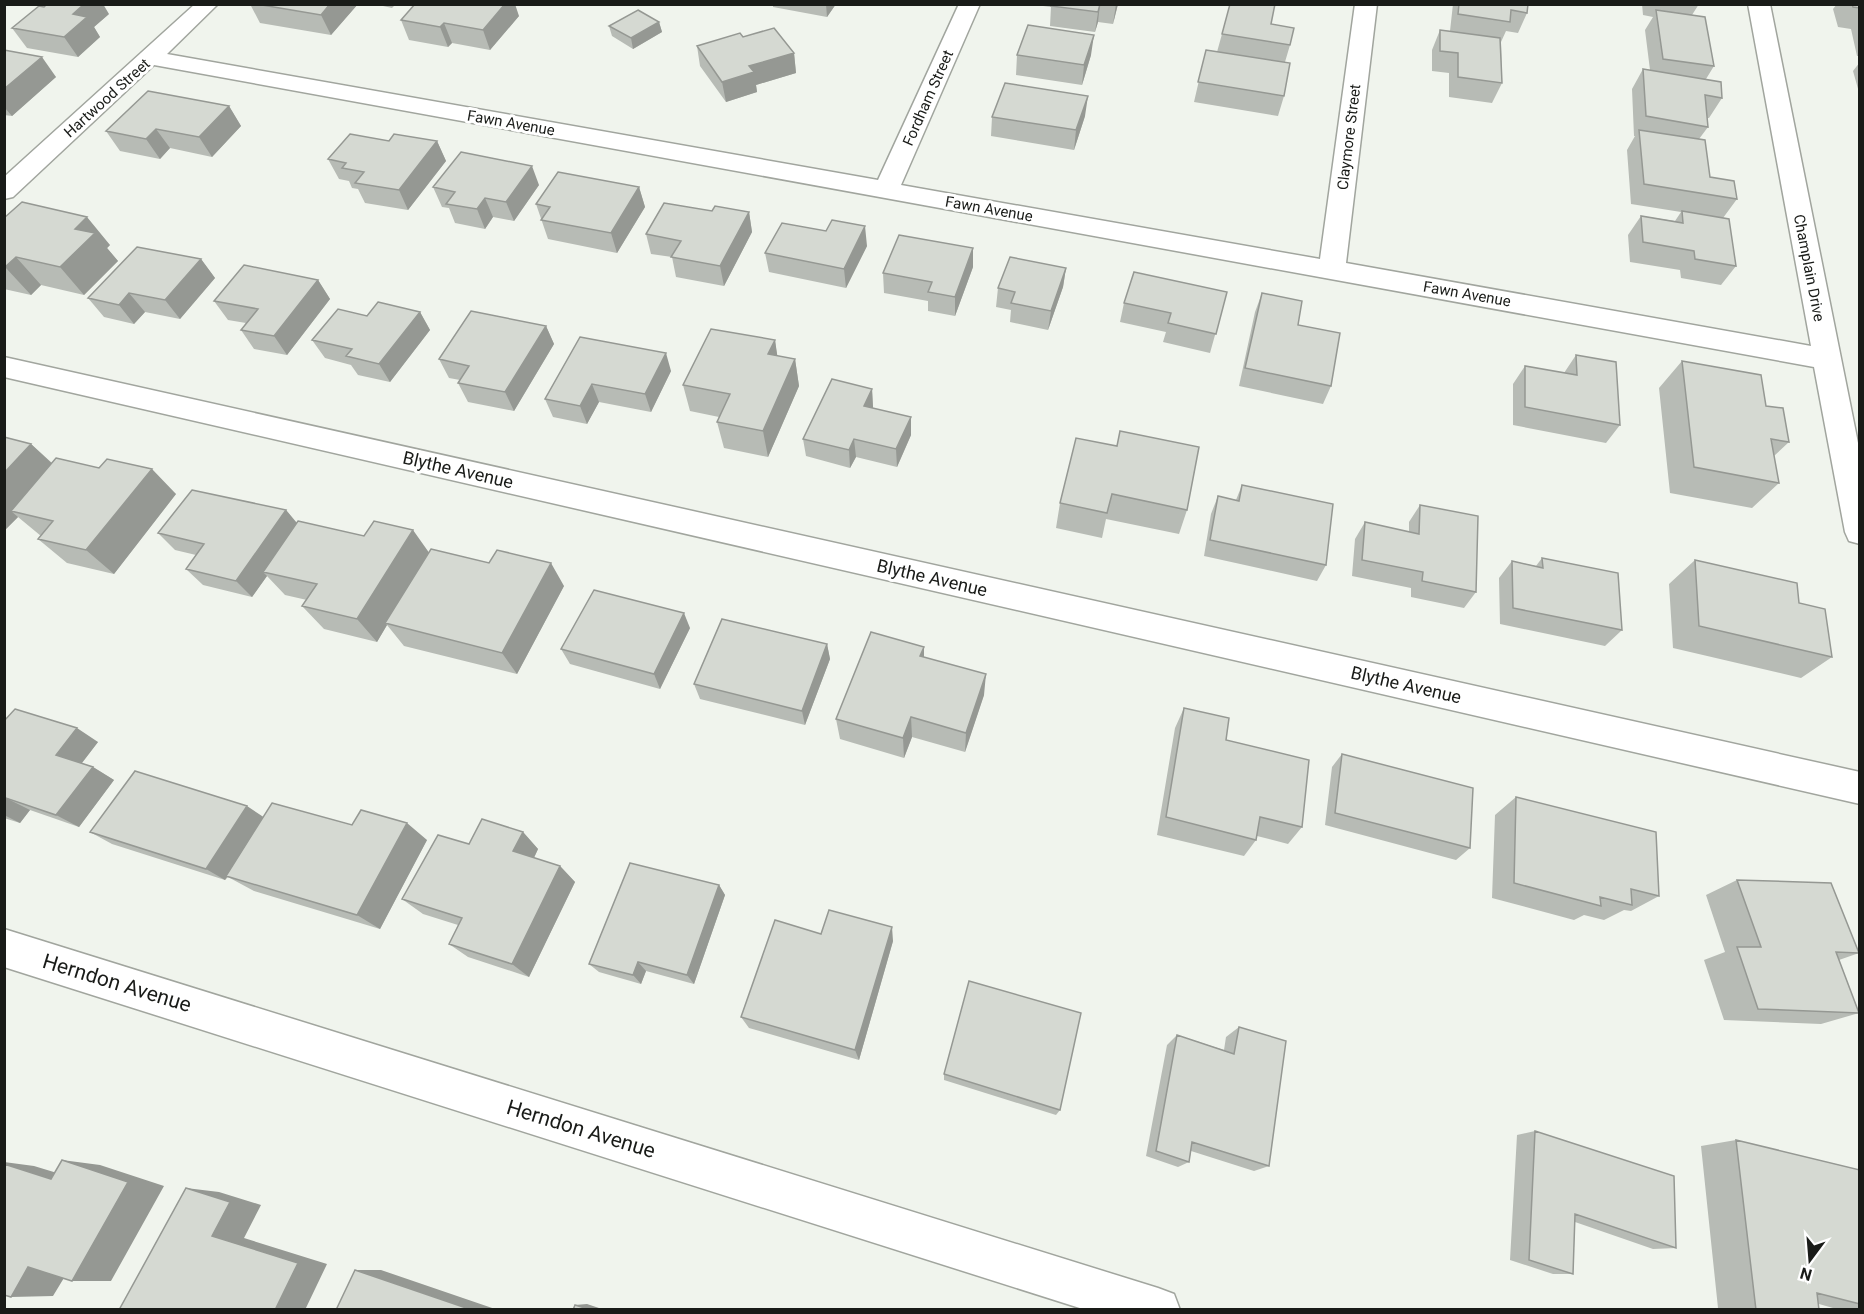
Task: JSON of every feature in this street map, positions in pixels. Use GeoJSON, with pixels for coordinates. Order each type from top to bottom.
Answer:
{"type":"FeatureCollection","features":[{"type":"Feature","properties":{"kind":"street","name":"Hartwood Street"},"geometry":{"type":"LineString","coordinates":[[4,191],[208,4]]}},
{"type":"Feature","properties":{"kind":"street","name":"Fordham Street"},"geometry":{"type":"LineString","coordinates":[[886,191],[970,4]]}},
{"type":"Feature","properties":{"kind":"street","name":"Claymore Street"},"geometry":{"type":"LineString","coordinates":[[1332,270],[1366,4]]}},
{"type":"Feature","properties":{"kind":"street","name":"Champlain Drive"},"geometry":{"type":"LineString","coordinates":[[1759,4],[1860,532]]}},
{"type":"Feature","properties":{"kind":"street","name":"Fawn Avenue"},"geometry":{"type":"LineString","coordinates":[[151,58],[1827,359]]}},
{"type":"Feature","properties":{"kind":"street","name":"Blythe Avenue"},"geometry":{"type":"LineString","coordinates":[[4,368],[1860,788]]}},
{"type":"Feature","properties":{"kind":"street","name":"Herndon Avenue"},"geometry":{"type":"LineString","coordinates":[[4,948],[1158,1310]]}},
{"type":"Feature","properties":{"kind":"building"},"geometry":{"type":"Polygon","coordinates":[[[47,4],[84,4],[73,14],[87,17],[64,37],[12,28],[39,6],[44,7],[47,4]]]}},
{"type":"Feature","properties":{"kind":"building"},"geometry":{"type":"Polygon","coordinates":[[[256,4],[330,4],[321,15],[256,4]]]}},
{"type":"Feature","properties":{"kind":"building"},"geometry":{"type":"Polygon","coordinates":[[[415,4],[505,4],[483,30],[444,23],[440,27],[401,20],[415,4]]]}},
{"type":"Feature","properties":{"kind":"building"},"geometry":{"type":"Polygon","coordinates":[[[1052,4],[1100,4],[1098,12],[1051,6],[1052,4]]]}},
{"type":"Feature","properties":{"kind":"building"},"geometry":{"type":"Polygon","coordinates":[[[1230,4],[1275,4],[1271,24],[1294,28],[1290,45],[1222,34],[1230,4]]]}},
{"type":"Feature","properties":{"kind":"building"},"geometry":{"type":"Polygon","coordinates":[[[1459,4],[1528,4],[1527,13],[1511,10],[1510,22],[1458,14],[1459,4]]]}},
{"type":"Feature","properties":{"kind":"building"},"geometry":{"type":"Polygon","coordinates":[[[1852,4],[1860,4],[1860,8],[1853,7],[1852,4]]]}},
{"type":"Feature","properties":{"kind":"building"},"geometry":{"type":"Polygon","coordinates":[[[638,10],[659,22],[631,38],[609,26],[638,10]]]}},
{"type":"Feature","properties":{"kind":"building"},"geometry":{"type":"Polygon","coordinates":[[[1656,10],[1705,17],[1714,66],[1663,59],[1656,10]]]}},
{"type":"Feature","properties":{"kind":"building"},"geometry":{"type":"Polygon","coordinates":[[[1028,25],[1094,35],[1084,65],[1017,55],[1028,25]]]}},
{"type":"Feature","properties":{"kind":"building"},"geometry":{"type":"Polygon","coordinates":[[[774,28],[794,53],[749,66],[754,72],[722,82],[697,46],[740,33],[743,37],[774,28]]]}},
{"type":"Feature","properties":{"kind":"building"},"geometry":{"type":"Polygon","coordinates":[[[1440,30],[1500,38],[1502,83],[1458,77],[1458,53],[1440,51],[1440,30]]]}},
{"type":"Feature","properties":{"kind":"building"},"geometry":{"type":"Polygon","coordinates":[[[4,50],[42,57],[4,89],[4,50]]]}},
{"type":"Feature","properties":{"kind":"building"},"geometry":{"type":"Polygon","coordinates":[[[1206,50],[1290,63],[1284,96],[1198,82],[1206,50]]]}},
{"type":"Feature","properties":{"kind":"building"},"geometry":{"type":"Polygon","coordinates":[[[1643,69],[1721,82],[1722,98],[1705,95],[1708,127],[1646,116],[1643,69]]]}},
{"type":"Feature","properties":{"kind":"building"},"geometry":{"type":"Polygon","coordinates":[[[1005,83],[1088,96],[1076,130],[992,117],[1005,83]]]}},
{"type":"Feature","properties":{"kind":"building"},"geometry":{"type":"Polygon","coordinates":[[[148,91],[229,106],[199,137],[156,129],[146,139],[106,131],[148,91]]]}},
{"type":"Feature","properties":{"kind":"building"},"geometry":{"type":"Polygon","coordinates":[[[1639,130],[1705,140],[1710,177],[1734,181],[1737,199],[1644,184],[1639,130]]]}},
{"type":"Feature","properties":{"kind":"building"},"geometry":{"type":"Polygon","coordinates":[[[350,134],[389,141],[394,134],[437,141],[399,190],[355,183],[364,172],[342,168],[346,163],[328,159],[350,134]]]}},
{"type":"Feature","properties":{"kind":"building"},"geometry":{"type":"Polygon","coordinates":[[[461,152],[532,166],[506,202],[485,198],[477,209],[446,204],[455,192],[433,187],[461,152]]]}},
{"type":"Feature","properties":{"kind":"building"},"geometry":{"type":"Polygon","coordinates":[[[558,172],[639,187],[611,233],[541,220],[550,207],[536,204],[558,172]]]}},
{"type":"Feature","properties":{"kind":"building"},"geometry":{"type":"Polygon","coordinates":[[[22,202],[87,217],[75,229],[95,233],[60,267],[16,257],[4,267],[4,218],[22,202]]]}},
{"type":"Feature","properties":{"kind":"building"},"geometry":{"type":"Polygon","coordinates":[[[664,203],[712,211],[715,206],[749,212],[720,266],[671,257],[681,241],[646,234],[664,203]]]}},
{"type":"Feature","properties":{"kind":"building"},"geometry":{"type":"Polygon","coordinates":[[[1682,211],[1729,219],[1736,266],[1695,259],[1694,251],[1643,242],[1641,216],[1683,223],[1682,211]]]}},
{"type":"Feature","properties":{"kind":"building"},"geometry":{"type":"Polygon","coordinates":[[[832,220],[865,226],[844,269],[765,253],[782,223],[826,231],[832,220]]]}},
{"type":"Feature","properties":{"kind":"building"},"geometry":{"type":"Polygon","coordinates":[[[899,235],[973,248],[955,297],[928,292],[932,282],[883,273],[899,235]]]}},
{"type":"Feature","properties":{"kind":"building"},"geometry":{"type":"Polygon","coordinates":[[[137,247],[201,259],[165,300],[129,293],[119,305],[88,298],[137,247]]]}},
{"type":"Feature","properties":{"kind":"building"},"geometry":{"type":"Polygon","coordinates":[[[1010,257],[1066,268],[1051,311],[1011,303],[1015,292],[998,288],[1010,257]]]}},
{"type":"Feature","properties":{"kind":"building"},"geometry":{"type":"Polygon","coordinates":[[[244,265],[318,280],[274,336],[241,330],[258,309],[214,301],[244,265]]]}},
{"type":"Feature","properties":{"kind":"building"},"geometry":{"type":"Polygon","coordinates":[[[1134,272],[1227,292],[1216,334],[1168,323],[1171,313],[1124,303],[1134,272]]]}},
{"type":"Feature","properties":{"kind":"building"},"geometry":{"type":"Polygon","coordinates":[[[1262,293],[1302,301],[1298,325],[1340,333],[1331,386],[1245,368],[1262,293]]]}},
{"type":"Feature","properties":{"kind":"building"},"geometry":{"type":"Polygon","coordinates":[[[378,302],[420,312],[379,364],[346,356],[352,349],[312,340],[338,309],[367,316],[378,302]]]}},
{"type":"Feature","properties":{"kind":"building"},"geometry":{"type":"Polygon","coordinates":[[[471,311],[546,326],[505,392],[458,383],[469,366],[439,359],[471,311]]]}},
{"type":"Feature","properties":{"kind":"building"},"geometry":{"type":"Polygon","coordinates":[[[711,329],[775,340],[768,354],[795,359],[763,431],[717,422],[730,394],[683,385],[711,329]]]}},
{"type":"Feature","properties":{"kind":"building"},"geometry":{"type":"Polygon","coordinates":[[[580,337],[666,353],[645,394],[592,384],[580,406],[545,399],[580,337]]]}},
{"type":"Feature","properties":{"kind":"building"},"geometry":{"type":"Polygon","coordinates":[[[1576,355],[1616,362],[1620,425],[1525,407],[1525,366],[1577,375],[1576,355]]]}},
{"type":"Feature","properties":{"kind":"building"},"geometry":{"type":"Polygon","coordinates":[[[1682,361],[1761,375],[1766,406],[1783,408],[1789,442],[1771,439],[1779,483],[1694,467],[1682,361]]]}},
{"type":"Feature","properties":{"kind":"building"},"geometry":{"type":"Polygon","coordinates":[[[832,379],[872,389],[864,406],[911,417],[896,449],[854,439],[849,450],[803,439],[832,379]]]}},
{"type":"Feature","properties":{"kind":"building"},"geometry":{"type":"Polygon","coordinates":[[[1120,431],[1199,447],[1187,510],[1112,494],[1107,513],[1060,503],[1076,438],[1117,446],[1120,431]]]}},
{"type":"Feature","properties":{"kind":"building"},"geometry":{"type":"Polygon","coordinates":[[[4,437],[31,444],[4,473],[4,437]]]}},
{"type":"Feature","properties":{"kind":"building"},"geometry":{"type":"Polygon","coordinates":[[[56,458],[99,468],[107,459],[152,469],[86,550],[38,539],[53,521],[11,511],[56,458]]]}},
{"type":"Feature","properties":{"kind":"building"},"geometry":{"type":"Polygon","coordinates":[[[1242,485],[1333,504],[1326,565],[1210,540],[1218,496],[1239,501],[1242,485]]]}},
{"type":"Feature","properties":{"kind":"building"},"geometry":{"type":"Polygon","coordinates":[[[192,490],[286,510],[236,581],[186,569],[204,544],[158,533],[192,490]]]}},
{"type":"Feature","properties":{"kind":"building"},"geometry":{"type":"Polygon","coordinates":[[[1420,505],[1478,516],[1476,592],[1422,581],[1423,572],[1362,560],[1365,522],[1419,534],[1420,505]]]}},
{"type":"Feature","properties":{"kind":"building"},"geometry":{"type":"Polygon","coordinates":[[[298,521],[364,536],[374,521],[413,530],[357,619],[302,606],[317,584],[263,572],[298,521]]]}},
{"type":"Feature","properties":{"kind":"building"},"geometry":{"type":"Polygon","coordinates":[[[431,549],[489,563],[497,550],[551,563],[502,653],[385,623],[431,549]]]}},
{"type":"Feature","properties":{"kind":"building"},"geometry":{"type":"Polygon","coordinates":[[[1542,558],[1618,573],[1622,630],[1513,608],[1512,561],[1543,568],[1542,558]]]}},
{"type":"Feature","properties":{"kind":"building"},"geometry":{"type":"Polygon","coordinates":[[[1695,560],[1797,583],[1799,603],[1825,609],[1832,657],[1699,626],[1695,560]]]}},
{"type":"Feature","properties":{"kind":"building"},"geometry":{"type":"Polygon","coordinates":[[[594,590],[684,613],[654,674],[561,649],[594,590]]]}},
{"type":"Feature","properties":{"kind":"building"},"geometry":{"type":"Polygon","coordinates":[[[722,619],[827,644],[802,711],[694,684],[722,619]]]}},
{"type":"Feature","properties":{"kind":"building"},"geometry":{"type":"Polygon","coordinates":[[[871,632],[924,647],[920,656],[986,674],[966,733],[911,717],[903,738],[836,719],[871,632]]]}},
{"type":"Feature","properties":{"kind":"building"},"geometry":{"type":"Polygon","coordinates":[[[1184,708],[1229,718],[1226,740],[1309,760],[1302,827],[1260,817],[1256,840],[1166,817],[1184,708]]]}},
{"type":"Feature","properties":{"kind":"building"},"geometry":{"type":"Polygon","coordinates":[[[15,709],[77,728],[56,755],[93,767],[56,815],[6,798],[4,800],[4,721],[15,709]]]}},
{"type":"Feature","properties":{"kind":"building"},"geometry":{"type":"Polygon","coordinates":[[[1342,754],[1473,788],[1470,848],[1335,813],[1342,754]]]}},
{"type":"Feature","properties":{"kind":"building"},"geometry":{"type":"Polygon","coordinates":[[[135,771],[247,806],[206,869],[90,832],[135,771]]]}},
{"type":"Feature","properties":{"kind":"building"},"geometry":{"type":"Polygon","coordinates":[[[1516,797],[1656,832],[1659,896],[1631,889],[1632,905],[1600,897],[1601,906],[1514,883],[1516,797]]]}},
{"type":"Feature","properties":{"kind":"building"},"geometry":{"type":"Polygon","coordinates":[[[272,803],[352,825],[361,810],[407,823],[357,915],[226,876],[272,803]]]}},
{"type":"Feature","properties":{"kind":"building"},"geometry":{"type":"Polygon","coordinates":[[[482,819],[523,832],[513,851],[560,866],[512,964],[449,944],[462,918],[402,899],[438,835],[469,844],[482,819]]]}},
{"type":"Feature","properties":{"kind":"building"},"geometry":{"type":"Polygon","coordinates":[[[630,863],[719,885],[687,975],[638,962],[633,975],[589,964],[630,863]]]}},
{"type":"Feature","properties":{"kind":"building"},"geometry":{"type":"Polygon","coordinates":[[[1737,880],[1831,883],[1859,953],[1836,952],[1859,1013],[1758,1009],[1737,947],[1761,947],[1737,880]]]}},
{"type":"Feature","properties":{"kind":"building"},"geometry":{"type":"Polygon","coordinates":[[[829,910],[892,927],[855,1050],[741,1017],[775,920],[821,934],[829,910]]]}},
{"type":"Feature","properties":{"kind":"building"},"geometry":{"type":"Polygon","coordinates":[[[969,981],[1081,1013],[1060,1110],[944,1074],[969,981]]]}},
{"type":"Feature","properties":{"kind":"building"},"geometry":{"type":"Polygon","coordinates":[[[1239,1027],[1286,1041],[1269,1166],[1192,1142],[1189,1162],[1156,1151],[1177,1035],[1234,1054],[1239,1027]]]}},
{"type":"Feature","properties":{"kind":"building"},"geometry":{"type":"Polygon","coordinates":[[[1535,1131],[1674,1176],[1676,1248],[1575,1214],[1573,1274],[1529,1260],[1535,1131]]]}},
{"type":"Feature","properties":{"kind":"building"},"geometry":{"type":"Polygon","coordinates":[[[1736,1140],[1860,1170],[1860,1304],[1817,1293],[1819,1310],[1756,1310],[1736,1140]]]}},
{"type":"Feature","properties":{"kind":"building"},"geometry":{"type":"Polygon","coordinates":[[[62,1160],[128,1182],[72,1281],[28,1267],[11,1297],[4,1295],[4,1164],[51,1179],[62,1160]]]}},
{"type":"Feature","properties":{"kind":"building"},"geometry":{"type":"Polygon","coordinates":[[[186,1188],[230,1202],[212,1236],[298,1263],[275,1310],[119,1310],[186,1188]]]}},
{"type":"Feature","properties":{"kind":"building"},"geometry":{"type":"Polygon","coordinates":[[[355,1270],[472,1310],[336,1310],[355,1270]]]}},
{"type":"Feature","properties":{"kind":"building"},"geometry":{"type":"Polygon","coordinates":[[[575,1305],[591,1310],[573,1310],[575,1305]]]}}]}
